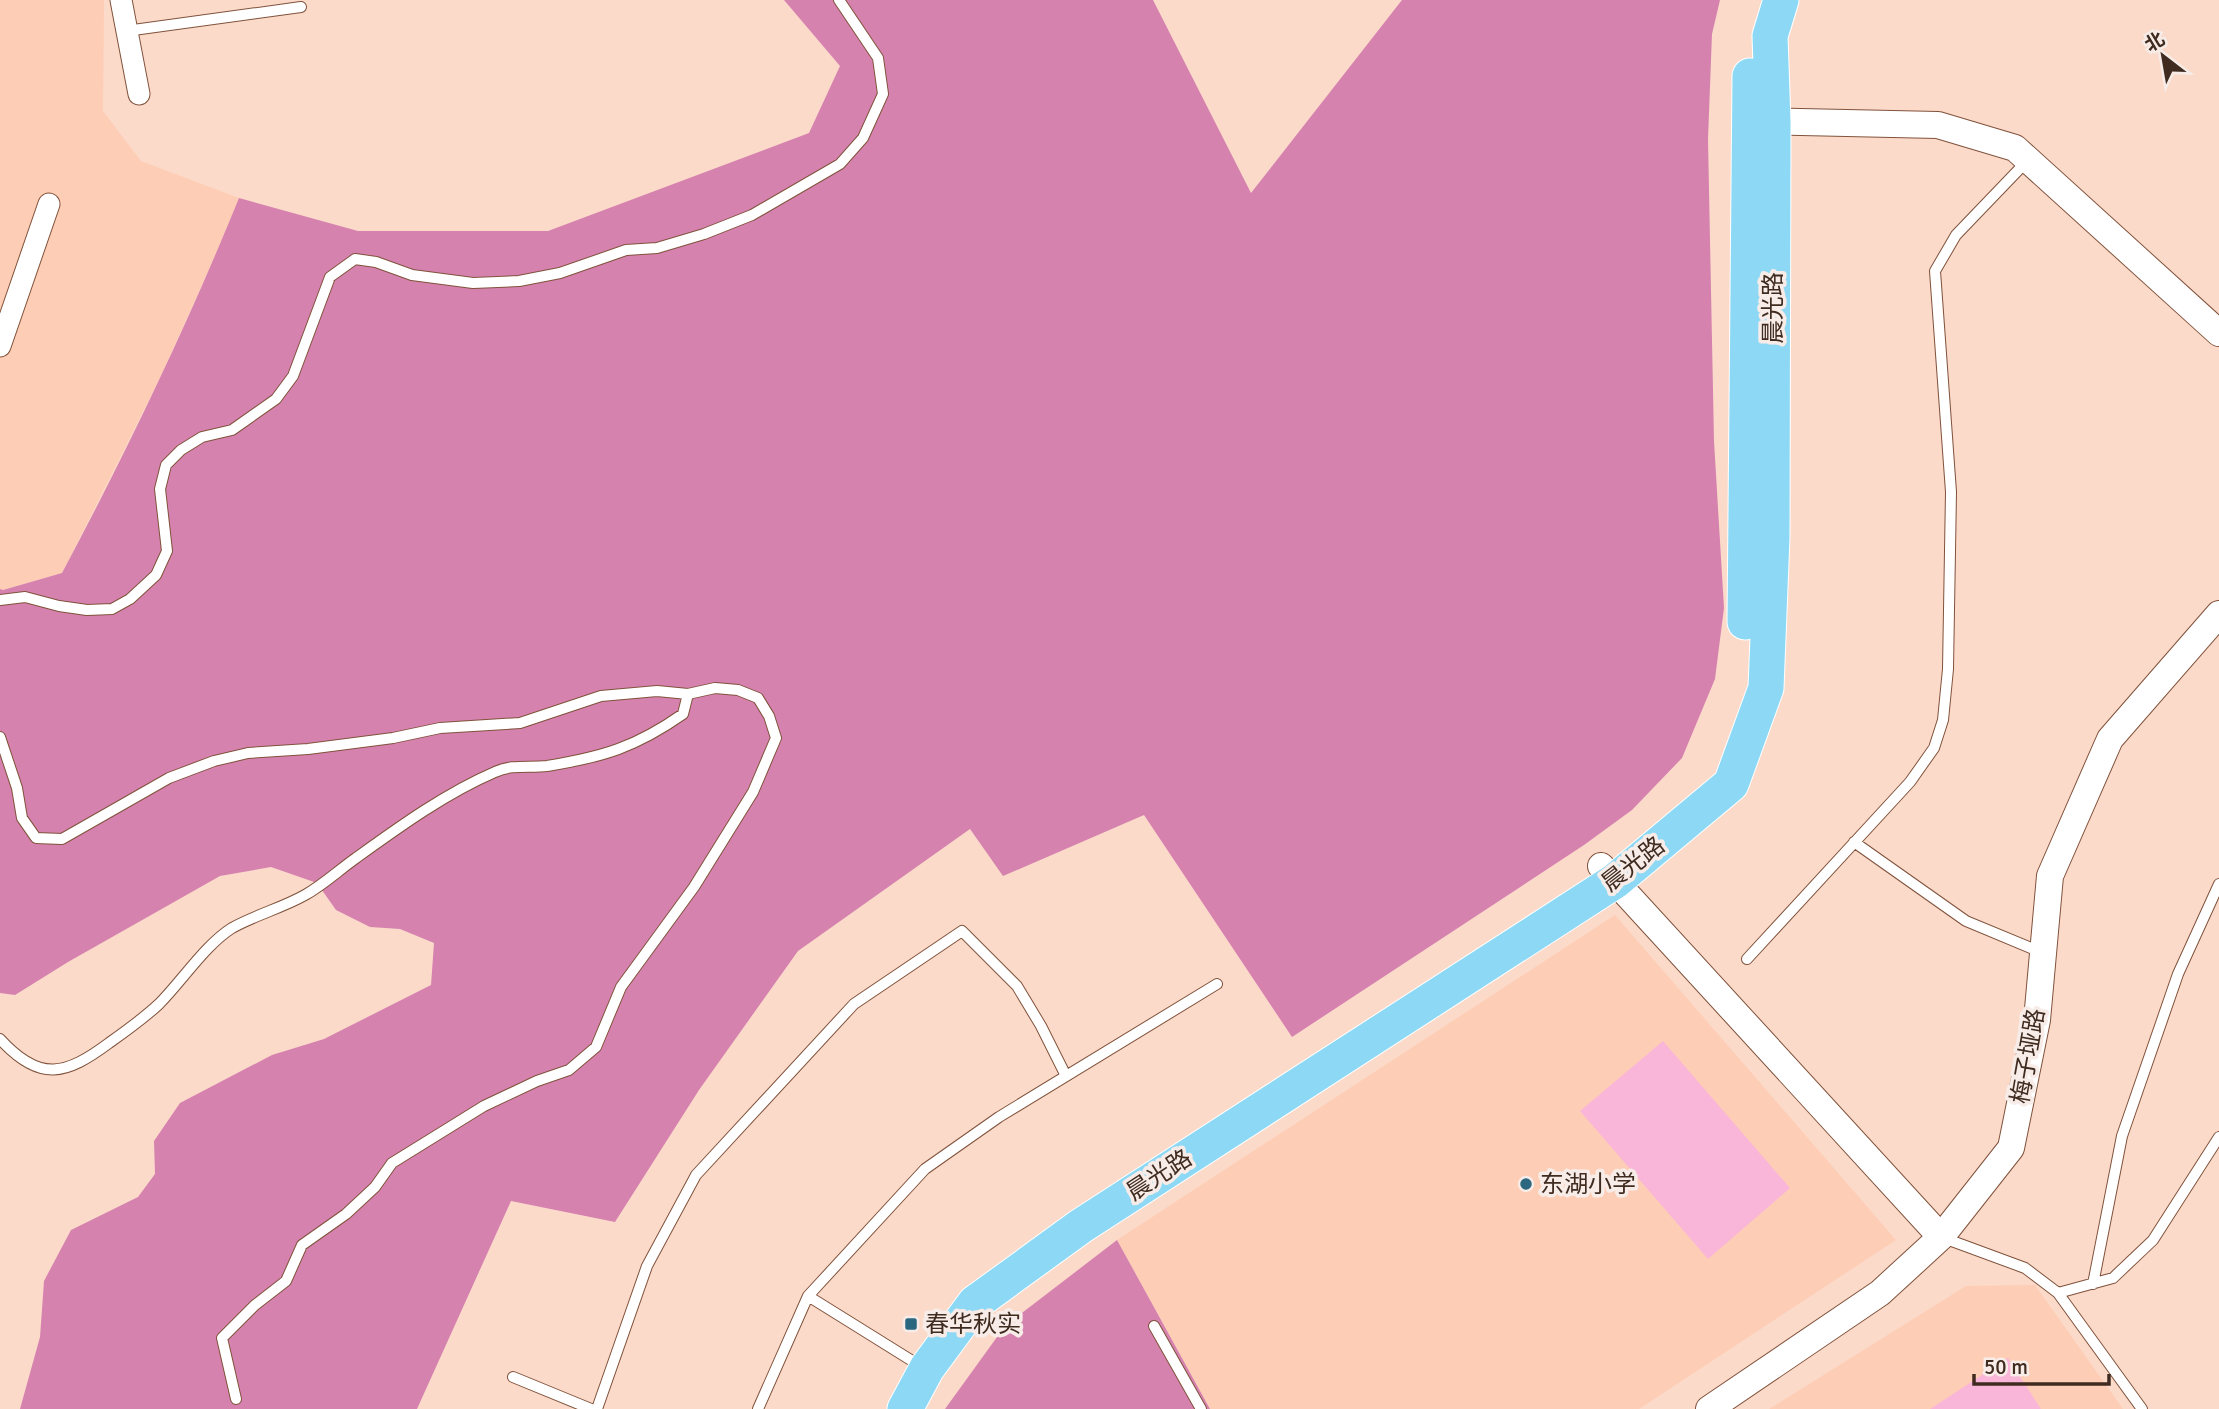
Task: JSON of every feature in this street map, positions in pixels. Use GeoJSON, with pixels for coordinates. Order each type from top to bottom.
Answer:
{"type":"FeatureCollection","features":[{"type":"Feature","properties":{"kind":"main road","name":"晨光路"},"geometry":{"type":"LineString","coordinates":[[905,1409],[927,1368],[975,1303],[1081,1226],[1608,874],[1731,784],[1766,688],[1772,537],[1761,122],[1752,27],[1759,0]]}},
{"type":"Feature","properties":{"kind":"main road","name":"晨光路"},"geometry":{"type":"LineString","coordinates":[[1761,122],[1770,36],[1781,0]]}},
{"type":"Feature","properties":{"kind":"main road","name":"晨光路"},"geometry":{"type":"LineString","coordinates":[[887,1409],[914,1362],[967,1290],[1071,1212],[1608,874]]}},
{"type":"Feature","properties":{"kind":"street"},"geometry":{"type":"LineString","coordinates":[[121,0],[139,94]]}},
{"type":"Feature","properties":{"kind":"street"},"geometry":{"type":"LineString","coordinates":[[1761,122],[1938,125],[2015,148],[2219,333]]}},
{"type":"Feature","properties":{"kind":"street"},"geometry":{"type":"LineString","coordinates":[[0,346],[49,204]]}},
{"type":"Feature","properties":{"kind":"street","name":"梅子垭路"},"geometry":{"type":"LineString","coordinates":[[1709,1409],[1880,1293],[1941,1237],[2011,1148],[2037,1020],[2050,876],[2110,739],[2219,614]]}},
{"type":"Feature","properties":{"kind":"street"},"geometry":{"type":"LineString","coordinates":[[1608,874],[1941,1237]]}},
{"type":"Feature","properties":{"kind":"lane"},"geometry":{"type":"LineString","coordinates":[[0,600],[25,597],[68,607],[112,610],[130,599],[156,575],[167,551],[160,489],[166,465],[181,450],[202,437],[232,430],[276,399],[293,376],[330,277],[355,259],[376,262],[412,275],[473,283],[533,278],[626,250],[657,248],[704,234],[752,215],[840,164],[863,138],[883,94],[878,58],[839,0]]}},
{"type":"Feature","properties":{"kind":"lane"},"geometry":{"type":"LineString","coordinates":[[126,30],[301,7]]}},
{"type":"Feature","properties":{"kind":"lane"},"geometry":{"type":"LineString","coordinates":[[1747,959],[1910,782],[1934,748],[1943,720],[1948,669],[1951,492],[1935,271],[1956,235],[2028,160]]}},
{"type":"Feature","properties":{"kind":"lane"},"geometry":{"type":"LineString","coordinates":[[0,737],[17,788],[22,818],[36,838],[62,839],[169,778],[214,761],[248,753],[308,749],[393,738],[440,728],[520,723],[601,696],[657,691],[688,694],[715,688],[738,690],[758,698],[769,716],[776,738],[753,792],[694,887],[621,987],[596,1047],[569,1070],[537,1081],[484,1106],[392,1163],[376,1186],[346,1214],[302,1245],[286,1281],[255,1305],[222,1338],[236,1399]]}},
{"type":"Feature","properties":{"kind":"lane"},"geometry":{"type":"LineString","coordinates":[[0,1039],[16,1057],[42,1069],[61,1069],[82,1063],[159,1003],[231,929],[305,895],[394,832],[495,771],[512,766],[536,767],[592,759],[643,740],[683,714],[688,694]]}},
{"type":"Feature","properties":{"kind":"lane"},"geometry":{"type":"LineString","coordinates":[[1854,842],[1966,921],[2043,953]]}},
{"type":"Feature","properties":{"kind":"lane"},"geometry":{"type":"LineString","coordinates":[[2093,1284],[2122,1136],[2178,974],[2219,884]]}},
{"type":"Feature","properties":{"kind":"lane"},"geometry":{"type":"LineString","coordinates":[[597,1409],[647,1266],[696,1175],[854,1004],[962,931],[1017,986],[1066,1076]]}},
{"type":"Feature","properties":{"kind":"lane"},"geometry":{"type":"LineString","coordinates":[[758,1409],[808,1296],[925,1169],[999,1117],[1217,984]]}},
{"type":"Feature","properties":{"kind":"lane"},"geometry":{"type":"LineString","coordinates":[[2058,1293],[2113,1278],[2153,1240],[2219,1137]]}},
{"type":"Feature","properties":{"kind":"lane"},"geometry":{"type":"LineString","coordinates":[[1941,1237],[2025,1268],[2058,1293],[2142,1409]]}},
{"type":"Feature","properties":{"kind":"lane"},"geometry":{"type":"LineString","coordinates":[[808,1296],[914,1362]]}},
{"type":"Feature","properties":{"kind":"lane"},"geometry":{"type":"LineString","coordinates":[[1154,1326],[1201,1409]]}},
{"type":"Feature","properties":{"kind":"lane"},"geometry":{"type":"LineString","coordinates":[[513,1377],[591,1409]]}},
{"type":"Feature","properties":{"kind":"shaded area"},"geometry":{"type":"Polygon","coordinates":[[[0,0],[104,0],[103,111],[141,161],[239,198],[160,378],[62,573],[3,590],[0,589],[0,0]]]}},
{"type":"Feature","properties":{"kind":"shaded area"},"geometry":{"type":"Polygon","coordinates":[[[784,0],[1153,0],[1251,193],[1402,0],[1720,0],[1712,34],[1708,139],[1714,441],[1724,608],[1715,679],[1682,758],[1632,810],[1584,845],[1292,1037],[1144,815],[1003,876],[970,829],[798,951],[699,1090],[615,1222],[511,1201],[417,1409],[20,1409],[40,1337],[44,1281],[71,1230],[138,1197],[155,1174],[154,1141],[180,1103],[272,1055],[324,1039],[431,985],[434,943],[400,929],[370,927],[336,910],[317,883],[271,867],[220,876],[15,995],[0,993],[0,589],[62,573],[155,388],[239,198],[358,231],[548,231],[809,133],[840,66],[784,0]]]}},
{"type":"Feature","properties":{"kind":"shaded area","name":"东湖小学"},"geometry":{"type":"Polygon","coordinates":[[[1615,915],[1896,1240],[1639,1409],[1210,1409],[1117,1240],[1615,915]]]}},
{"type":"Feature","properties":{"kind":"shaded area"},"geometry":{"type":"Polygon","coordinates":[[[1663,1041],[1790,1188],[1708,1259],[1580,1111],[1663,1041]]]}},
{"type":"Feature","properties":{"kind":"shaded area"},"geometry":{"type":"Polygon","coordinates":[[[1117,1240],[1210,1409],[945,1409],[1005,1326],[1117,1240]]]}},
{"type":"Feature","properties":{"kind":"shaded area"},"geometry":{"type":"Polygon","coordinates":[[[2035,1285],[2123,1409],[1769,1409],[1966,1286],[2035,1285]]]}},
{"type":"Feature","properties":{"kind":"shaded area"},"geometry":{"type":"Polygon","coordinates":[[[2008,1358],[2041,1409],[1930,1409],[2008,1358]]]}},
{"type":"Feature","properties":{"kind":"place","name":"东湖小学"},"geometry":{"type":"Point","coordinates":[1526,1184]}},
{"type":"Feature","properties":{"kind":"place","name":"春华秋实"},"geometry":{"type":"Point","coordinates":[911,1324]}}]}
